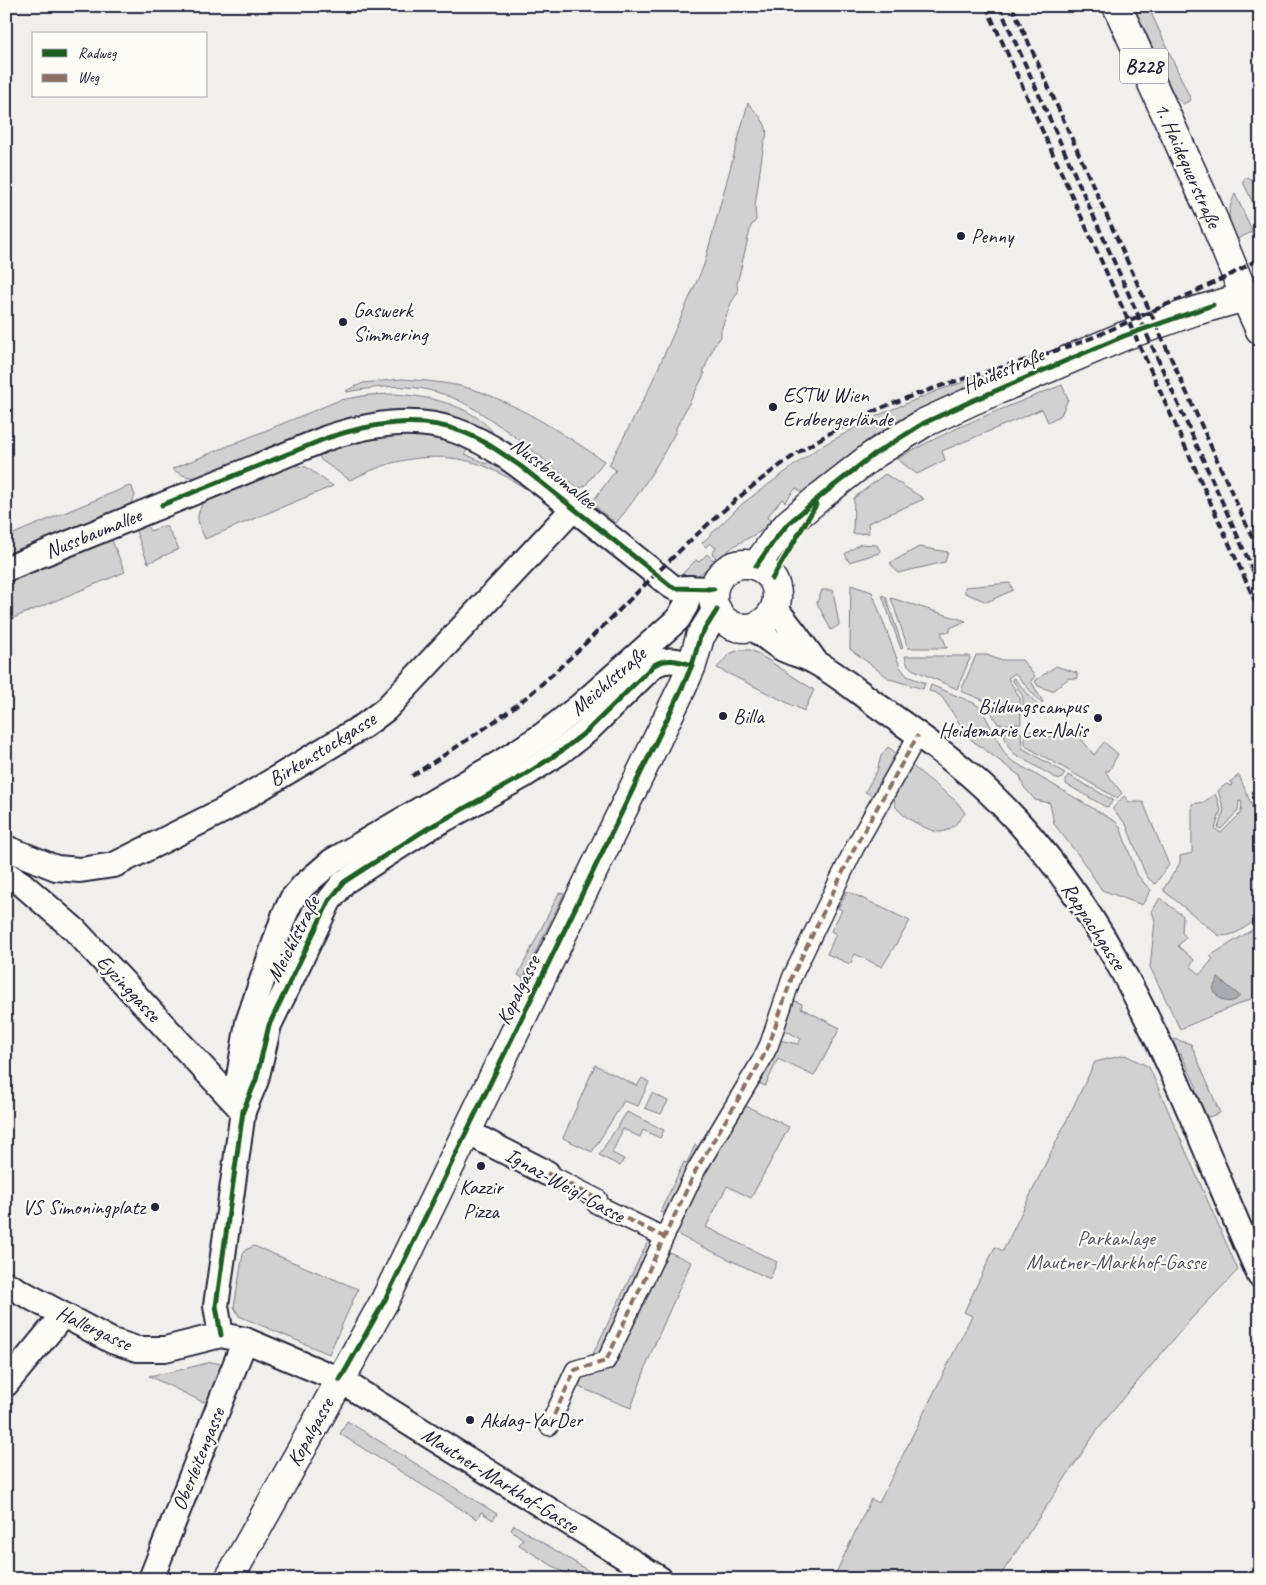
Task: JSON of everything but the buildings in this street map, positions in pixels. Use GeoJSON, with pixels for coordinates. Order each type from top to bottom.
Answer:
{"type":"FeatureCollection","features":[{"type":"Feature","properties":{"kind":"street","name":"1. Haidequerstraße"},"geometry":{"type":"LineString","coordinates":[[1117,6],[1212,216],[1255,294],[1260,330]]}},
{"type":"Feature","properties":{"kind":"street","name":"Haidestraße"},"geometry":{"type":"LineString","coordinates":[[764,572],[776,538],[789,523],[874,455],[924,423],[1124,336],[1255,294]]}},
{"type":"Feature","properties":{"kind":"street","name":"Nussbaumallee"},"geometry":{"type":"LineString","coordinates":[[6,569],[327,438],[381,424],[406,422],[433,424],[459,430],[484,442],[523,468],[671,586],[721,608]]}},
{"type":"Feature","properties":{"kind":"street","name":"Birkenstockgasse"},"geometry":{"type":"LineString","coordinates":[[6,848],[56,868],[80,870],[114,865],[224,810],[365,725],[386,709],[574,508]]}},
{"type":"Feature","properties":{"kind":"street"},"geometry":{"type":"LineString","coordinates":[[745,564],[764,572],[776,588],[775,608],[762,623],[721,608],[718,579],[725,571],[745,564]]}},
{"type":"Feature","properties":{"kind":"street","name":"Meichlstraße"},"geometry":{"type":"LineString","coordinates":[[221,1335],[216,1306],[243,1111],[239,1077],[248,1022],[284,916],[292,899],[304,885],[332,861],[503,761],[550,729],[580,706],[678,619],[686,605],[721,608]]}},
{"type":"Feature","properties":{"kind":"street","name":"Rappachgasse"},"geometry":{"type":"LineString","coordinates":[[721,608],[783,648],[815,662],[918,735],[969,774],[1003,805],[1034,839],[1091,918],[1124,972],[1152,1028],[1260,1276]]}},
{"type":"Feature","properties":{"kind":"street","name":"Kopalgasse"},"geometry":{"type":"LineString","coordinates":[[229,1579],[385,1300],[692,665],[712,649],[721,608]]}},
{"type":"Feature","properties":{"kind":"street","name":"Rappachgasse"},"geometry":{"type":"LineString","coordinates":[[775,608],[815,662]]}},
{"type":"Feature","properties":{"kind":"street","name":"Meichlstraße"},"geometry":{"type":"LineString","coordinates":[[243,1111],[256,1080],[264,1041],[276,1009],[329,901],[344,882],[425,830],[523,776],[560,752],[587,731],[654,665],[671,660],[692,665]]}},
{"type":"Feature","properties":{"kind":"street"},"geometry":{"type":"LineString","coordinates":[[549,1426],[575,1370],[606,1361],[696,1170],[769,1045],[792,977],[858,842],[918,735]]}},
{"type":"Feature","properties":{"kind":"street","name":"Eyzinggasse"},"geometry":{"type":"LineString","coordinates":[[6,874],[22,884],[75,930],[243,1111]]}},
{"type":"Feature","properties":{"kind":"street","name":"Ignaz-Weigl-Gasse"},"geometry":{"type":"LineString","coordinates":[[467,1132],[598,1198],[596,1204],[664,1237]]}},
{"type":"Feature","properties":{"kind":"street","name":"Hallergasse"},"geometry":{"type":"LineString","coordinates":[[6,1284],[112,1341],[137,1349],[165,1349],[221,1335],[245,1340]]}},
{"type":"Feature","properties":{"kind":"street"},"geometry":{"type":"LineString","coordinates":[[6,1384],[63,1315]]}},
{"type":"Feature","properties":{"kind":"street","name":"Mautner-Markhof-Gasse"},"geometry":{"type":"LineString","coordinates":[[245,1340],[340,1380],[660,1579]]}},
{"type":"Feature","properties":{"kind":"street","name":"Oberleitengasse"},"geometry":{"type":"LineString","coordinates":[[150,1579],[245,1340]]}},
{"type":"Feature","properties":{"kind":"green space"},"geometry":{"type":"Polygon","coordinates":[[[1134,6],[1148,6],[1191,100],[1183,104],[1174,95],[1134,6]]]}},
{"type":"Feature","properties":{"kind":"green space"},"geometry":{"type":"Polygon","coordinates":[[[748,103],[763,121],[767,131],[755,206],[756,220],[751,226],[737,284],[738,292],[731,303],[721,330],[721,337],[714,346],[703,372],[705,373],[676,431],[633,501],[616,523],[597,508],[593,501],[616,470],[609,465],[648,391],[704,265],[748,103]]]}},
{"type":"Feature","properties":{"kind":"green space"},"geometry":{"type":"Polygon","coordinates":[[[1245,178],[1251,179],[1260,199],[1260,218],[1243,182],[1245,178]]]}},
{"type":"Feature","properties":{"kind":"green space"},"geometry":{"type":"Polygon","coordinates":[[[1235,194],[1252,230],[1252,232],[1237,239],[1229,217],[1230,207],[1235,194]]]}},
{"type":"Feature","properties":{"kind":"green space"},"geometry":{"type":"Polygon","coordinates":[[[989,374],[995,377],[805,495],[796,488],[785,502],[782,499],[767,517],[770,521],[761,531],[734,546],[699,575],[680,576],[696,560],[699,562],[707,554],[713,560],[716,557],[712,554],[716,548],[710,543],[706,547],[702,543],[742,504],[818,448],[881,414],[939,390],[989,374]]]}},
{"type":"Feature","properties":{"kind":"green space"},"geometry":{"type":"Polygon","coordinates":[[[402,379],[452,384],[481,392],[529,414],[604,461],[585,486],[580,488],[514,436],[477,410],[451,397],[423,389],[399,387],[345,391],[363,383],[402,379]]]}},
{"type":"Feature","properties":{"kind":"green space"},"geometry":{"type":"Polygon","coordinates":[[[1062,385],[1068,399],[1061,415],[1048,422],[1042,409],[942,451],[945,460],[917,474],[897,459],[957,428],[1062,385]]]}},
{"type":"Feature","properties":{"kind":"green space"},"geometry":{"type":"Polygon","coordinates":[[[394,394],[433,399],[447,403],[472,414],[492,431],[491,433],[458,419],[397,412],[363,416],[338,423],[209,476],[190,477],[172,469],[340,400],[369,395],[394,394]]]}},
{"type":"Feature","properties":{"kind":"green space"},"geometry":{"type":"Polygon","coordinates":[[[395,433],[425,434],[469,445],[465,454],[487,464],[492,457],[556,506],[554,508],[503,475],[470,461],[443,457],[415,458],[384,466],[350,480],[321,460],[319,455],[322,452],[348,442],[395,433]]]}},
{"type":"Feature","properties":{"kind":"green space"},"geometry":{"type":"Polygon","coordinates":[[[291,465],[306,467],[333,486],[205,539],[198,520],[204,501],[291,465]]]}},
{"type":"Feature","properties":{"kind":"green space"},"geometry":{"type":"Polygon","coordinates":[[[885,474],[924,499],[868,523],[869,533],[853,534],[854,498],[885,474]]]}},
{"type":"Feature","properties":{"kind":"green space"},"geometry":{"type":"Polygon","coordinates":[[[129,486],[132,487],[135,496],[132,502],[123,510],[6,559],[6,537],[129,486]]]}},
{"type":"Feature","properties":{"kind":"green space"},"geometry":{"type":"Polygon","coordinates":[[[146,524],[150,531],[167,527],[179,549],[148,563],[135,529],[146,524]]]}},
{"type":"Feature","properties":{"kind":"green space"},"geometry":{"type":"Polygon","coordinates":[[[111,538],[125,572],[6,621],[6,582],[111,538]]]}},
{"type":"Feature","properties":{"kind":"green space"},"geometry":{"type":"Polygon","coordinates":[[[860,544],[877,545],[880,551],[879,553],[849,562],[845,554],[860,544]]]}},
{"type":"Feature","properties":{"kind":"green space"},"geometry":{"type":"Polygon","coordinates":[[[919,547],[948,552],[945,562],[898,573],[890,563],[919,547]]]}},
{"type":"Feature","properties":{"kind":"green space"},"geometry":{"type":"Polygon","coordinates":[[[1010,583],[1013,590],[987,602],[965,593],[965,587],[1010,583]]]}},
{"type":"Feature","properties":{"kind":"green space"},"geometry":{"type":"Polygon","coordinates":[[[851,585],[872,592],[900,667],[907,676],[925,683],[923,689],[890,679],[850,649],[851,585]]]}},
{"type":"Feature","properties":{"kind":"green space"},"geometry":{"type":"Polygon","coordinates":[[[822,590],[833,590],[839,625],[831,630],[817,603],[822,590]]]}},
{"type":"Feature","properties":{"kind":"green space"},"geometry":{"type":"Polygon","coordinates":[[[882,595],[886,597],[903,648],[901,649],[882,595]]]}},
{"type":"Feature","properties":{"kind":"green space"},"geometry":{"type":"Polygon","coordinates":[[[891,598],[966,621],[950,628],[950,632],[941,632],[947,648],[908,648],[891,598]]]}},
{"type":"Feature","properties":{"kind":"green space"},"geometry":{"type":"Polygon","coordinates":[[[740,650],[750,650],[757,653],[814,690],[804,711],[717,668],[729,654],[740,650]]]}},
{"type":"Feature","properties":{"kind":"green space"},"geometry":{"type":"Polygon","coordinates":[[[976,655],[987,655],[999,660],[1022,660],[1035,676],[1031,681],[1043,702],[1041,703],[1015,673],[1008,678],[1020,698],[1021,724],[998,724],[985,701],[961,691],[976,655]]]}},
{"type":"Feature","properties":{"kind":"green space"},"geometry":{"type":"Polygon","coordinates":[[[905,656],[969,656],[970,658],[957,689],[912,669],[907,664],[905,656]]]}},
{"type":"Feature","properties":{"kind":"green space"},"geometry":{"type":"Polygon","coordinates":[[[1056,666],[1077,673],[1077,679],[1069,678],[1052,691],[1038,686],[1035,681],[1056,666]]]}},
{"type":"Feature","properties":{"kind":"green space"},"geometry":{"type":"Polygon","coordinates":[[[1014,678],[1040,708],[1023,715],[1023,697],[1012,679],[1014,678]]]}},
{"type":"Feature","properties":{"kind":"green space"},"geometry":{"type":"Polygon","coordinates":[[[931,685],[974,703],[981,708],[1005,754],[1011,760],[1116,822],[1120,827],[1137,874],[1151,890],[1142,905],[1102,890],[1054,824],[1050,803],[1035,800],[1024,787],[1020,776],[969,738],[942,697],[929,691],[931,685]]]}},
{"type":"Feature","properties":{"kind":"green space"},"geometry":{"type":"Polygon","coordinates":[[[1031,731],[1041,737],[1079,736],[1094,755],[1104,742],[1118,754],[1109,771],[1105,771],[1122,793],[1117,798],[1027,747],[1025,744],[1025,732],[1031,731]]]}},
{"type":"Feature","properties":{"kind":"green space"},"geometry":{"type":"Polygon","coordinates":[[[1003,732],[1021,732],[1022,748],[1065,773],[1062,778],[1059,780],[1015,754],[1009,748],[1003,732]]]}},
{"type":"Feature","properties":{"kind":"green space"},"geometry":{"type":"Polygon","coordinates":[[[888,747],[896,753],[874,796],[865,792],[877,771],[881,756],[888,747]]]}},
{"type":"Feature","properties":{"kind":"green space"},"geometry":{"type":"Polygon","coordinates":[[[911,765],[956,801],[965,813],[952,827],[936,832],[923,827],[897,809],[895,795],[911,765]]]}},
{"type":"Feature","properties":{"kind":"green space"},"geometry":{"type":"Polygon","coordinates":[[[1068,775],[1113,800],[1106,807],[1066,784],[1068,775]]]}},
{"type":"Feature","properties":{"kind":"green space"},"geometry":{"type":"Polygon","coordinates":[[[1239,775],[1260,826],[1260,917],[1240,931],[1224,936],[1218,935],[1164,891],[1164,888],[1180,863],[1180,856],[1192,853],[1192,804],[1204,802],[1215,794],[1221,810],[1215,829],[1221,833],[1241,813],[1242,802],[1239,801],[1238,811],[1221,829],[1218,828],[1224,810],[1218,791],[1226,784],[1231,786],[1232,783],[1230,782],[1239,775]]]}},
{"type":"Feature","properties":{"kind":"green space"},"geometry":{"type":"Polygon","coordinates":[[[1124,796],[1129,802],[1143,802],[1169,865],[1155,884],[1145,873],[1126,824],[1113,810],[1124,796]]]}},
{"type":"Feature","properties":{"kind":"green space"},"geometry":{"type":"Polygon","coordinates":[[[847,891],[910,921],[882,967],[855,954],[850,964],[827,954],[836,934],[831,931],[842,910],[838,908],[847,891]]]}},
{"type":"Feature","properties":{"kind":"green space"},"geometry":{"type":"Polygon","coordinates":[[[559,893],[564,894],[523,978],[518,975],[559,893]]]}},
{"type":"Feature","properties":{"kind":"green space"},"geometry":{"type":"Polygon","coordinates":[[[1160,898],[1183,916],[1182,933],[1186,937],[1178,946],[1194,960],[1190,966],[1200,974],[1213,959],[1210,956],[1260,925],[1260,995],[1180,1029],[1150,967],[1155,921],[1152,911],[1160,898]]]}},
{"type":"Feature","properties":{"kind":"green space"},"geometry":{"type":"Polygon","coordinates":[[[793,1000],[802,1004],[801,1008],[840,1028],[814,1076],[778,1059],[765,1086],[759,1083],[773,1060],[779,1040],[798,1044],[801,1039],[783,1029],[793,1000]]]}},
{"type":"Feature","properties":{"kind":"green space"},"geometry":{"type":"Polygon","coordinates":[[[1174,1039],[1191,1044],[1220,1113],[1209,1117],[1200,1112],[1192,1092],[1197,1088],[1181,1054],[1176,1055],[1169,1041],[1174,1039]]]}},
{"type":"Feature","properties":{"kind":"green space","name":"Parkanlage Mautner-Markhof-Gasse"},"geometry":{"type":"Polygon","coordinates":[[[1125,1055],[1149,1067],[1238,1270],[1190,1320],[1100,1426],[998,1579],[833,1579],[871,1499],[879,1503],[972,1316],[964,1312],[995,1247],[1003,1251],[1095,1062],[1125,1055]]]}},
{"type":"Feature","properties":{"kind":"green space"},"geometry":{"type":"Polygon","coordinates":[[[595,1065],[637,1086],[642,1078],[649,1082],[638,1106],[624,1101],[592,1152],[563,1138],[595,1065]]]}},
{"type":"Feature","properties":{"kind":"green space"},"geometry":{"type":"Polygon","coordinates":[[[652,1093],[668,1101],[661,1114],[645,1108],[652,1093]]]}},
{"type":"Feature","properties":{"kind":"green space"},"geometry":{"type":"Polygon","coordinates":[[[744,1105],[789,1127],[751,1198],[727,1186],[706,1227],[777,1262],[770,1279],[674,1233],[699,1180],[744,1105]]]}},
{"type":"Feature","properties":{"kind":"green space"},"geometry":{"type":"Polygon","coordinates":[[[627,1112],[664,1130],[660,1138],[643,1130],[640,1137],[623,1129],[612,1153],[624,1159],[620,1166],[599,1155],[627,1112]]]}},
{"type":"Feature","properties":{"kind":"green space"},"geometry":{"type":"Polygon","coordinates":[[[695,1145],[700,1148],[668,1209],[662,1213],[660,1212],[684,1162],[687,1163],[695,1145]]]}},
{"type":"Feature","properties":{"kind":"green space"},"geometry":{"type":"Polygon","coordinates":[[[648,1241],[654,1244],[604,1357],[589,1362],[648,1241]]]}},
{"type":"Feature","properties":{"kind":"green space"},"geometry":{"type":"Polygon","coordinates":[[[254,1246],[358,1289],[329,1354],[239,1316],[234,1307],[243,1254],[245,1250],[254,1246]]]}},
{"type":"Feature","properties":{"kind":"green space"},"geometry":{"type":"Polygon","coordinates":[[[665,1250],[691,1262],[653,1348],[631,1408],[574,1385],[578,1373],[602,1366],[665,1250]]]}},
{"type":"Feature","properties":{"kind":"green space"},"geometry":{"type":"Polygon","coordinates":[[[211,1362],[223,1364],[208,1400],[203,1402],[149,1376],[176,1371],[211,1362]]]}},
{"type":"Feature","properties":{"kind":"green space"},"geometry":{"type":"Polygon","coordinates":[[[347,1421],[497,1514],[493,1520],[481,1512],[477,1519],[340,1434],[347,1421]]]}},
{"type":"Feature","properties":{"kind":"green space"},"geometry":{"type":"Polygon","coordinates":[[[514,1525],[602,1579],[574,1579],[519,1545],[523,1539],[511,1530],[514,1525]]]}},
{"type":"Feature","properties":{"kind":"shaded area"},"geometry":{"type":"Polygon","coordinates":[[[1218,978],[1240,996],[1228,1002],[1221,999],[1213,988],[1218,978]]]}},
{"type":"Feature","properties":{"kind":"railway"},"geometry":{"type":"LineString","coordinates":[[986,6],[1260,612]]}},
{"type":"Feature","properties":{"kind":"railway"},"geometry":{"type":"LineString","coordinates":[[999,6],[1260,586]]}},
{"type":"Feature","properties":{"kind":"railway"},"geometry":{"type":"LineString","coordinates":[[1012,6],[1260,555]]}},
{"type":"Feature","properties":{"kind":"railway"},"geometry":{"type":"LineString","coordinates":[[412,776],[506,713],[536,689],[710,522],[785,462],[825,436],[885,406],[917,394],[1094,337],[1204,288],[1260,258]]}},
{"type":"Feature","properties":{"kind":"marked path"},"geometry":{"type":"LineString","coordinates":[[549,1426],[575,1370],[606,1361],[696,1170],[769,1045],[792,977],[855,847],[918,735]]}},
{"type":"Feature","properties":{"kind":"marked path"},"geometry":{"type":"LineString","coordinates":[[547,1173],[598,1199],[596,1204],[664,1237]]}},
{"type":"Feature","properties":{"kind":"cycle path"},"geometry":{"type":"LineString","coordinates":[[756,566],[789,523],[873,455],[924,423],[1124,336],[1213,305]]}},
{"type":"Feature","properties":{"kind":"cycle path"},"geometry":{"type":"LineString","coordinates":[[162,505],[327,438],[376,425],[410,422],[427,423],[468,434],[500,452],[523,468],[671,586],[675,588],[714,589]]}},
{"type":"Feature","properties":{"kind":"cycle path"},"geometry":{"type":"LineString","coordinates":[[772,579],[816,505]]}},
{"type":"Feature","properties":{"kind":"cycle path"},"geometry":{"type":"LineString","coordinates":[[340,1380],[385,1300],[682,688],[692,665],[700,637],[717,610]]}},
{"type":"Feature","properties":{"kind":"cycle path"},"geometry":{"type":"LineString","coordinates":[[221,1335],[216,1306],[243,1111],[256,1080],[269,1025],[329,901],[344,882],[364,869],[425,830],[523,776],[560,752],[587,731],[654,665],[668,660],[692,665]]}},
{"type":"Feature","properties":{"kind":"place","name":"Penny"},"geometry":{"type":"Point","coordinates":[961,236]}},
{"type":"Feature","properties":{"kind":"place","name":"Gaswerk Simmering"},"geometry":{"type":"Point","coordinates":[343,322]}},
{"type":"Feature","properties":{"kind":"place","name":"ESTW Wien Erdbergerlände"},"geometry":{"type":"Point","coordinates":[773,407]}},
{"type":"Feature","properties":{"kind":"place","name":"Billa"},"geometry":{"type":"Point","coordinates":[723,716]}},
{"type":"Feature","properties":{"kind":"place","name":"Bildungscampus Heidemarie Lex-Nalis"},"geometry":{"type":"Point","coordinates":[1098,718]}},
{"type":"Feature","properties":{"kind":"place","name":"Kazzir Pizza"},"geometry":{"type":"Point","coordinates":[481,1166]}},
{"type":"Feature","properties":{"kind":"place","name":"VS Simoningplatz"},"geometry":{"type":"Point","coordinates":[155,1207]}},
{"type":"Feature","properties":{"kind":"place","name":"Akdag-YarDer"},"geometry":{"type":"Point","coordinates":[470,1420]}}]}
